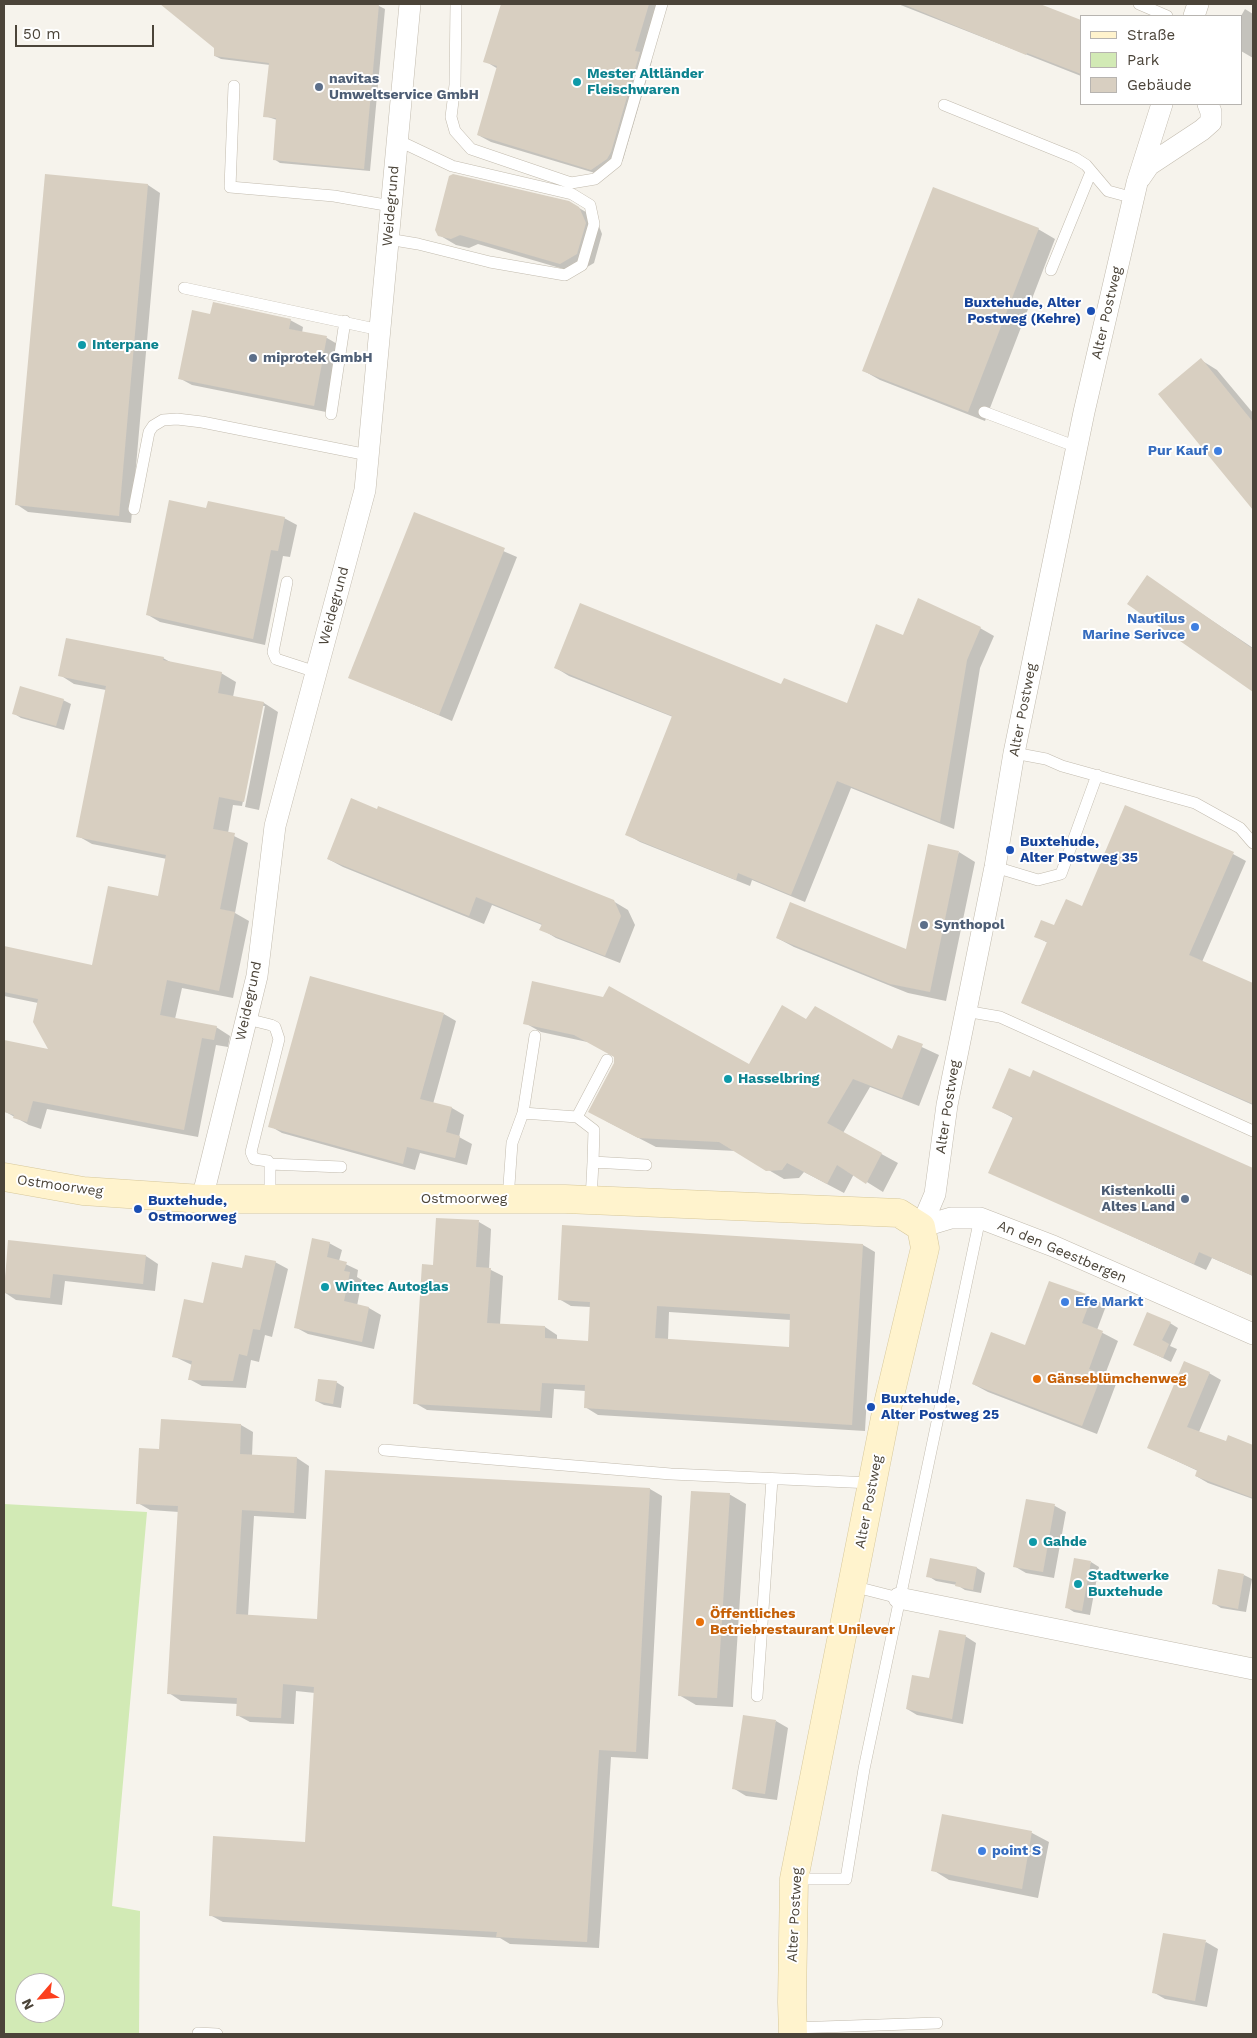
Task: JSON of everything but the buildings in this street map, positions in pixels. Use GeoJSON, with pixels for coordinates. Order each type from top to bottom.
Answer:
{"type":"FeatureCollection","features":[{"type":"Feature","properties":{"kind":"street","name":"Weidegrund"},"geometry":{"type":"LineString","coordinates":[[202,1199],[257,976],[275,826],[365,490],[410,4]]}},
{"type":"Feature","properties":{"kind":"street","name":"Alter Postweg"},"geometry":{"type":"LineString","coordinates":[[793,2031],[794,1879],[887,1408],[924,1248],[921,1227],[935,1194],[947,1105],[995,867],[1014,753],[1077,447],[1135,190],[1162,105]]}},
{"type":"Feature","properties":{"kind":"street","name":"Alter Postweg"},"geometry":{"type":"LineString","coordinates":[[1135,190],[1149,165],[1211,122],[1212,112],[1208,105]]}},
{"type":"Feature","properties":{"kind":"street","name":"Ostmoorweg"},"geometry":{"type":"LineString","coordinates":[[4,1177],[84,1190],[202,1199],[591,1200],[899,1213],[921,1227]]}},
{"type":"Feature","properties":{"kind":"street","name":"An den Geestbergen"},"geometry":{"type":"LineString","coordinates":[[921,1227],[957,1217],[980,1218],[1053,1246],[1253,1334]]}},
{"type":"Feature","properties":{"kind":"street"},"geometry":{"type":"LineString","coordinates":[[899,1598],[1253,1669]]}},
{"type":"Feature","properties":{"kind":"lane"},"geometry":{"type":"LineString","coordinates":[[456,4],[455,85],[450,117],[455,132],[471,149],[571,183],[595,179],[616,162],[662,4]]}},
{"type":"Feature","properties":{"kind":"lane"},"geometry":{"type":"LineString","coordinates":[[1139,4],[1165,15]]}},
{"type":"Feature","properties":{"kind":"lane"},"geometry":{"type":"LineString","coordinates":[[234,86],[230,186],[334,196],[391,206]]}},
{"type":"Feature","properties":{"kind":"lane"},"geometry":{"type":"LineString","coordinates":[[944,105],[1075,158],[1108,191],[1135,190]]}},
{"type":"Feature","properties":{"kind":"lane"},"geometry":{"type":"LineString","coordinates":[[388,239],[564,276],[582,265],[594,224],[590,205],[572,194],[452,166],[397,140]]}},
{"type":"Feature","properties":{"kind":"lane"},"geometry":{"type":"LineString","coordinates":[[1052,270],[1091,172]]}},
{"type":"Feature","properties":{"kind":"lane"},"geometry":{"type":"LineString","coordinates":[[184,288],[380,330]]}},
{"type":"Feature","properties":{"kind":"lane"},"geometry":{"type":"LineString","coordinates":[[331,414],[345,321]]}},
{"type":"Feature","properties":{"kind":"lane"},"geometry":{"type":"LineString","coordinates":[[984,412],[1077,447]]}},
{"type":"Feature","properties":{"kind":"lane"},"geometry":{"type":"LineString","coordinates":[[134,509],[149,432],[153,426],[163,420],[177,419],[202,422],[368,455]]}},
{"type":"Feature","properties":{"kind":"lane"},"geometry":{"type":"LineString","coordinates":[[287,582],[273,652],[276,659],[316,672]]}},
{"type":"Feature","properties":{"kind":"lane"},"geometry":{"type":"LineString","coordinates":[[1014,753],[1046,759],[1195,803],[1240,828],[1253,843]]}},
{"type":"Feature","properties":{"kind":"lane"},"geometry":{"type":"LineString","coordinates":[[995,867],[1038,880],[1061,874],[1097,775]]}},
{"type":"Feature","properties":{"kind":"lane"},"geometry":{"type":"LineString","coordinates":[[965,1011],[1000,1017],[1253,1131]]}},
{"type":"Feature","properties":{"kind":"lane"},"geometry":{"type":"LineString","coordinates":[[246,1019],[271,1024],[275,1028],[279,1039],[251,1152],[254,1159],[268,1161],[270,1164],[341,1167]]}},
{"type":"Feature","properties":{"kind":"lane"},"geometry":{"type":"LineString","coordinates":[[508,1199],[512,1143],[523,1113],[535,1036]]}},
{"type":"Feature","properties":{"kind":"lane"},"geometry":{"type":"LineString","coordinates":[[577,1117],[607,1060]]}},
{"type":"Feature","properties":{"kind":"lane"},"geometry":{"type":"LineString","coordinates":[[523,1113],[577,1117],[594,1130],[591,1200]]}},
{"type":"Feature","properties":{"kind":"lane"},"geometry":{"type":"LineString","coordinates":[[593,1162],[646,1165]]}},
{"type":"Feature","properties":{"kind":"lane"},"geometry":{"type":"LineString","coordinates":[[270,1164],[270,1199]]}},
{"type":"Feature","properties":{"kind":"lane"},"geometry":{"type":"LineString","coordinates":[[794,1879],[846,1879],[864,1769],[980,1218]]}},
{"type":"Feature","properties":{"kind":"lane"},"geometry":{"type":"LineString","coordinates":[[384,1450],[671,1474],[872,1483]]}},
{"type":"Feature","properties":{"kind":"lane"},"geometry":{"type":"LineString","coordinates":[[757,1696],[772,1479]]}},
{"type":"Feature","properties":{"kind":"lane"},"geometry":{"type":"LineString","coordinates":[[852,1586],[899,1598]]}},
{"type":"Feature","properties":{"kind":"lane"},"geometry":{"type":"LineString","coordinates":[[793,2031],[937,2023]]}},
{"type":"Feature","properties":{"kind":"lane"},"geometry":{"type":"LineString","coordinates":[[198,2033],[216,2034]]}},
{"type":"Feature","properties":{"kind":"green space"},"geometry":{"type":"Polygon","coordinates":[[[4,1504],[147,1512],[112,1906],[140,1911],[139,2034],[4,2034],[4,1504]]]}},
{"type":"Feature","properties":{"kind":"place","name":"Mester Altländer Fleischwaren"},"geometry":{"type":"Point","coordinates":[577,82]}},
{"type":"Feature","properties":{"kind":"place","name":"navitas Umweltservice GmbH"},"geometry":{"type":"Point","coordinates":[319,87]}},
{"type":"Feature","properties":{"kind":"place","name":"Buxtehude, Alter Postweg (Kehre)"},"geometry":{"type":"Point","coordinates":[1091,311]}},
{"type":"Feature","properties":{"kind":"place","name":"Interpane"},"geometry":{"type":"Point","coordinates":[82,345]}},
{"type":"Feature","properties":{"kind":"place","name":"miprotek GmbH"},"geometry":{"type":"Point","coordinates":[253,358]}},
{"type":"Feature","properties":{"kind":"place","name":"Pur Kauf"},"geometry":{"type":"Point","coordinates":[1218,451]}},
{"type":"Feature","properties":{"kind":"place","name":"Nautilus Marine Serivce"},"geometry":{"type":"Point","coordinates":[1195,627]}},
{"type":"Feature","properties":{"kind":"place","name":"Buxtehude, Alter Postweg 35"},"geometry":{"type":"Point","coordinates":[1010,850]}},
{"type":"Feature","properties":{"kind":"place","name":"Synthopol"},"geometry":{"type":"Point","coordinates":[924,925]}},
{"type":"Feature","properties":{"kind":"place","name":"Hasselbring"},"geometry":{"type":"Point","coordinates":[728,1079]}},
{"type":"Feature","properties":{"kind":"place","name":"Kistenkolli Altes Land"},"geometry":{"type":"Point","coordinates":[1185,1199]}},
{"type":"Feature","properties":{"kind":"place","name":"Buxtehude, Ostmoorweg"},"geometry":{"type":"Point","coordinates":[138,1209]}},
{"type":"Feature","properties":{"kind":"place","name":"Wintec Autoglas"},"geometry":{"type":"Point","coordinates":[325,1287]}},
{"type":"Feature","properties":{"kind":"place","name":"Efe Markt"},"geometry":{"type":"Point","coordinates":[1065,1302]}},
{"type":"Feature","properties":{"kind":"place","name":"Gänseblümchenweg"},"geometry":{"type":"Point","coordinates":[1037,1379]}},
{"type":"Feature","properties":{"kind":"place","name":"Buxtehude, Alter Postweg 25"},"geometry":{"type":"Point","coordinates":[871,1407]}},
{"type":"Feature","properties":{"kind":"place","name":"Gahde"},"geometry":{"type":"Point","coordinates":[1033,1542]}},
{"type":"Feature","properties":{"kind":"place","name":"Stadtwerke Buxtehude"},"geometry":{"type":"Point","coordinates":[1078,1584]}},
{"type":"Feature","properties":{"kind":"place","name":"Öffentliches Betriebrestaurant Unilever"},"geometry":{"type":"Point","coordinates":[700,1622]}},
{"type":"Feature","properties":{"kind":"place","name":"point S"},"geometry":{"type":"Point","coordinates":[982,1851]}}]}
